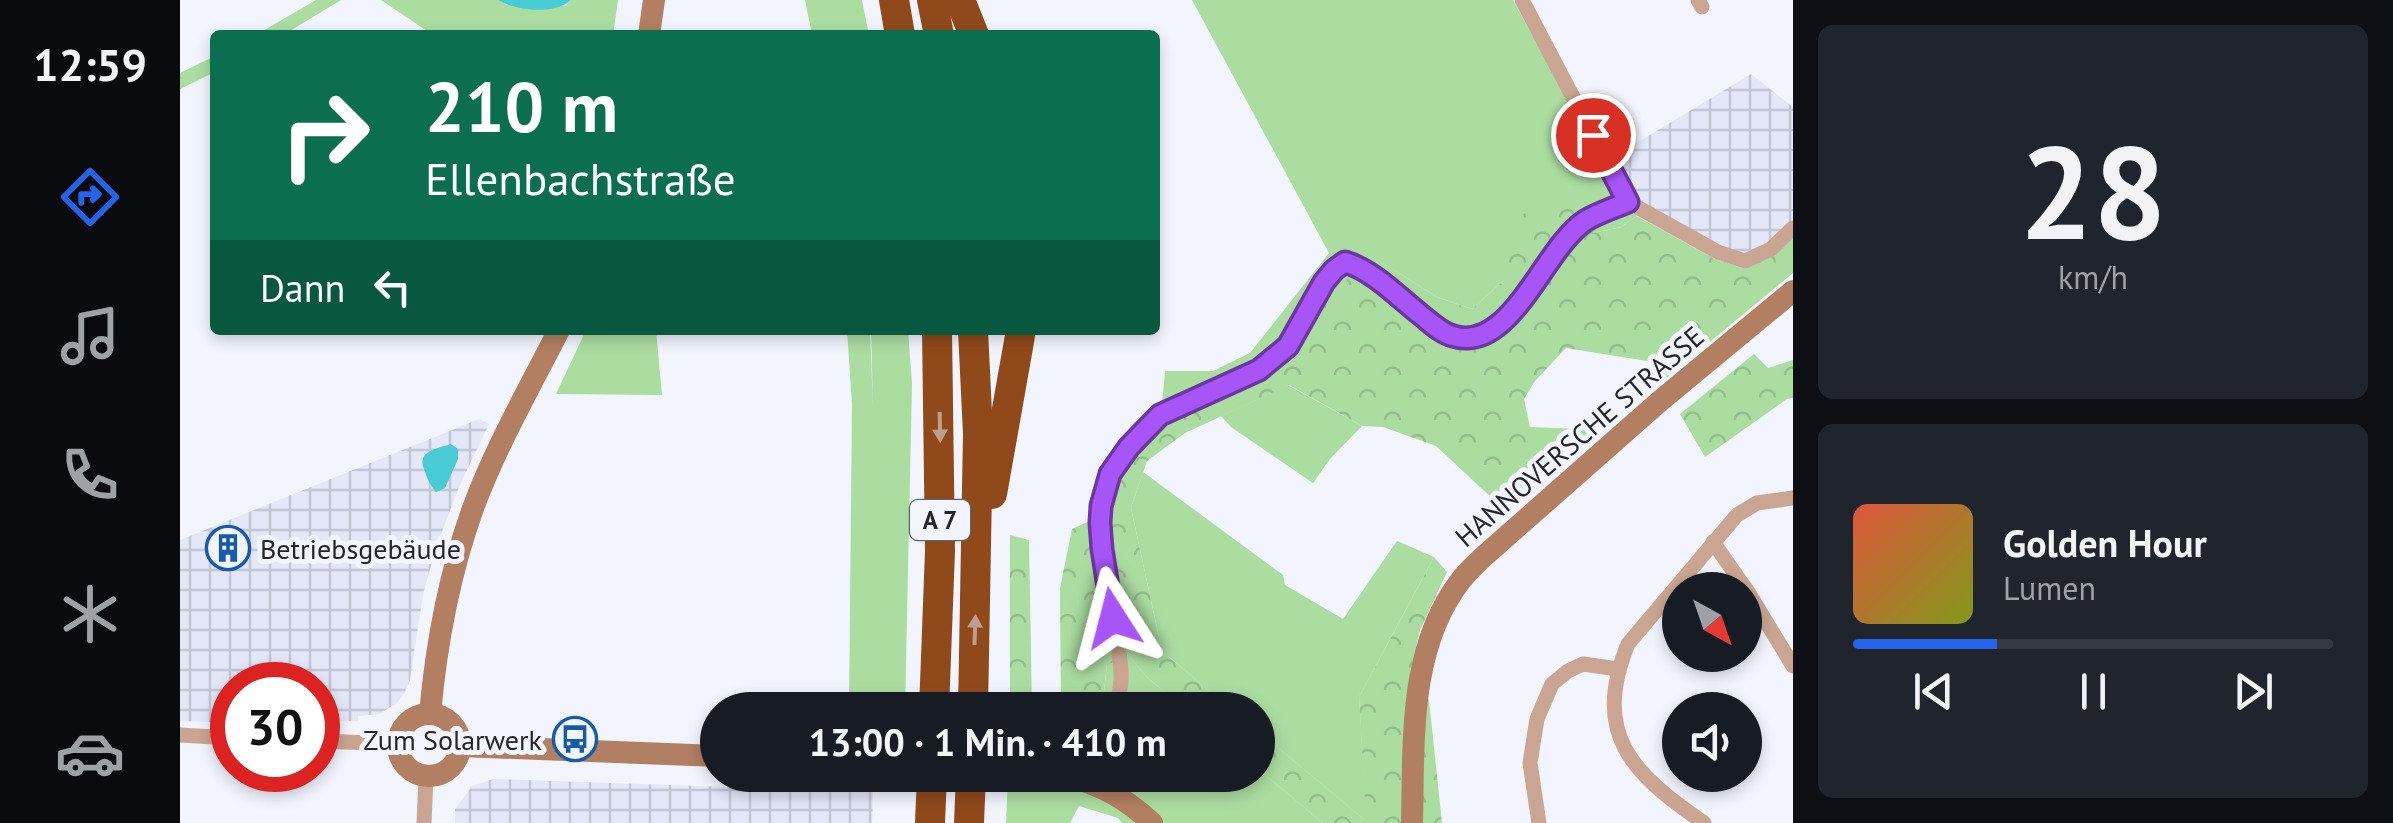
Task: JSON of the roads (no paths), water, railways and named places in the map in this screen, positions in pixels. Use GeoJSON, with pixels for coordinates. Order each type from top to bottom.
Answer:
{"type":"FeatureCollection","features":[{"type":"Feature","properties":{"kind":"highway"},"geometry":{"type":"LineString","coordinates":[[894,0],[899,30]]}},
{"type":"Feature","properties":{"kind":"highway"},"geometry":{"type":"LineString","coordinates":[[932,0],[938,30]]}},
{"type":"Feature","properties":{"kind":"highway"},"geometry":{"type":"LineString","coordinates":[[960,0],[972,30]]}},
{"type":"Feature","properties":{"kind":"highway","name":"A 7"},"geometry":{"type":"LineString","coordinates":[[935,692],[940,552],[938,335]]}},
{"type":"Feature","properties":{"kind":"highway","name":"A 7"},"geometry":{"type":"LineString","coordinates":[[973,335],[978,434],[974,692]]}},
{"type":"Feature","properties":{"kind":"highway"},"geometry":{"type":"LineString","coordinates":[[978,550],[995,483],[1020,335]]}},
{"type":"Feature","properties":{"kind":"highway"},"geometry":{"type":"LineString","coordinates":[[930,823],[931,792]]}},
{"type":"Feature","properties":{"kind":"highway"},"geometry":{"type":"LineString","coordinates":[[969,823],[970,792]]}},
{"type":"Feature","properties":{"kind":"main road"},"geometry":{"type":"LineString","coordinates":[[650,30],[654,0]]}},
{"type":"Feature","properties":{"kind":"main road","name":"HANNOVERSCHE STRASSE"},"geometry":{"type":"LineString","coordinates":[[1412,823],[1414,730],[1421,674],[1440,613],[1460,581],[1660,402],[1793,291]]}},
{"type":"Feature","properties":{"kind":"main road"},"geometry":{"type":"LineString","coordinates":[[430,714],[437,655],[472,510],[556,335]]}},
{"type":"Feature","properties":{"kind":"main road"},"geometry":{"type":"LineString","coordinates":[[430,714],[452,724],[460,746],[451,768],[426,777],[404,764],[397,744],[408,722],[430,714]]}},
{"type":"Feature","properties":{"kind":"main road"},"geometry":{"type":"LineString","coordinates":[[460,746],[700,755]]}},
{"type":"Feature","properties":{"kind":"main road"},"geometry":{"type":"LineString","coordinates":[[1110,792],[1152,823]]}},
{"type":"Feature","properties":{"kind":"street"},"geometry":{"type":"LineString","coordinates":[[1522,0],[1628,202],[1718,252],[1745,261],[1770,248],[1793,228]]}},
{"type":"Feature","properties":{"kind":"street"},"geometry":{"type":"LineString","coordinates":[[1119,692],[1122,682],[1102,549],[1101,506],[1110,474],[1144,430],[1160,415],[1259,370],[1288,346],[1324,282],[1345,262],[1372,276],[1447,334],[1480,337],[1506,320],[1548,261],[1584,222],[1628,202]]}},
{"type":"Feature","properties":{"kind":"street"},"geometry":{"type":"LineString","coordinates":[[1704,823],[1643,777],[1619,740],[1614,692],[1618,668],[1628,644],[1736,514],[1758,503],[1793,498]]}},
{"type":"Feature","properties":{"kind":"street"},"geometry":{"type":"LineString","coordinates":[[1713,542],[1793,666]]}},
{"type":"Feature","properties":{"kind":"street"},"geometry":{"type":"LineString","coordinates":[[1539,823],[1530,763],[1537,719],[1552,684],[1568,670],[1583,664],[1618,668]]}},
{"type":"Feature","properties":{"kind":"street"},"geometry":{"type":"LineString","coordinates":[[180,736],[210,737]]}},
{"type":"Feature","properties":{"kind":"street"},"geometry":{"type":"LineString","coordinates":[[340,742],[397,744]]}},
{"type":"Feature","properties":{"kind":"street"},"geometry":{"type":"LineString","coordinates":[[424,823],[426,777]]}},
{"type":"Feature","properties":{"kind":"water"},"geometry":{"type":"Polygon","coordinates":[[[498,0],[571,0],[556,8],[535,10],[498,0]]]}},
{"type":"Feature","properties":{"kind":"water"},"geometry":{"type":"Polygon","coordinates":[[[451,444],[458,449],[458,459],[445,488],[436,492],[426,475],[423,458],[451,444]]]}},
{"type":"Feature","properties":{"kind":"place","name":"Betriebsgebäude"},"geometry":{"type":"Point","coordinates":[228,548]}},
{"type":"Feature","properties":{"kind":"place","name":"Zum Solarwerk"},"geometry":{"type":"Point","coordinates":[575,739]}}]}
